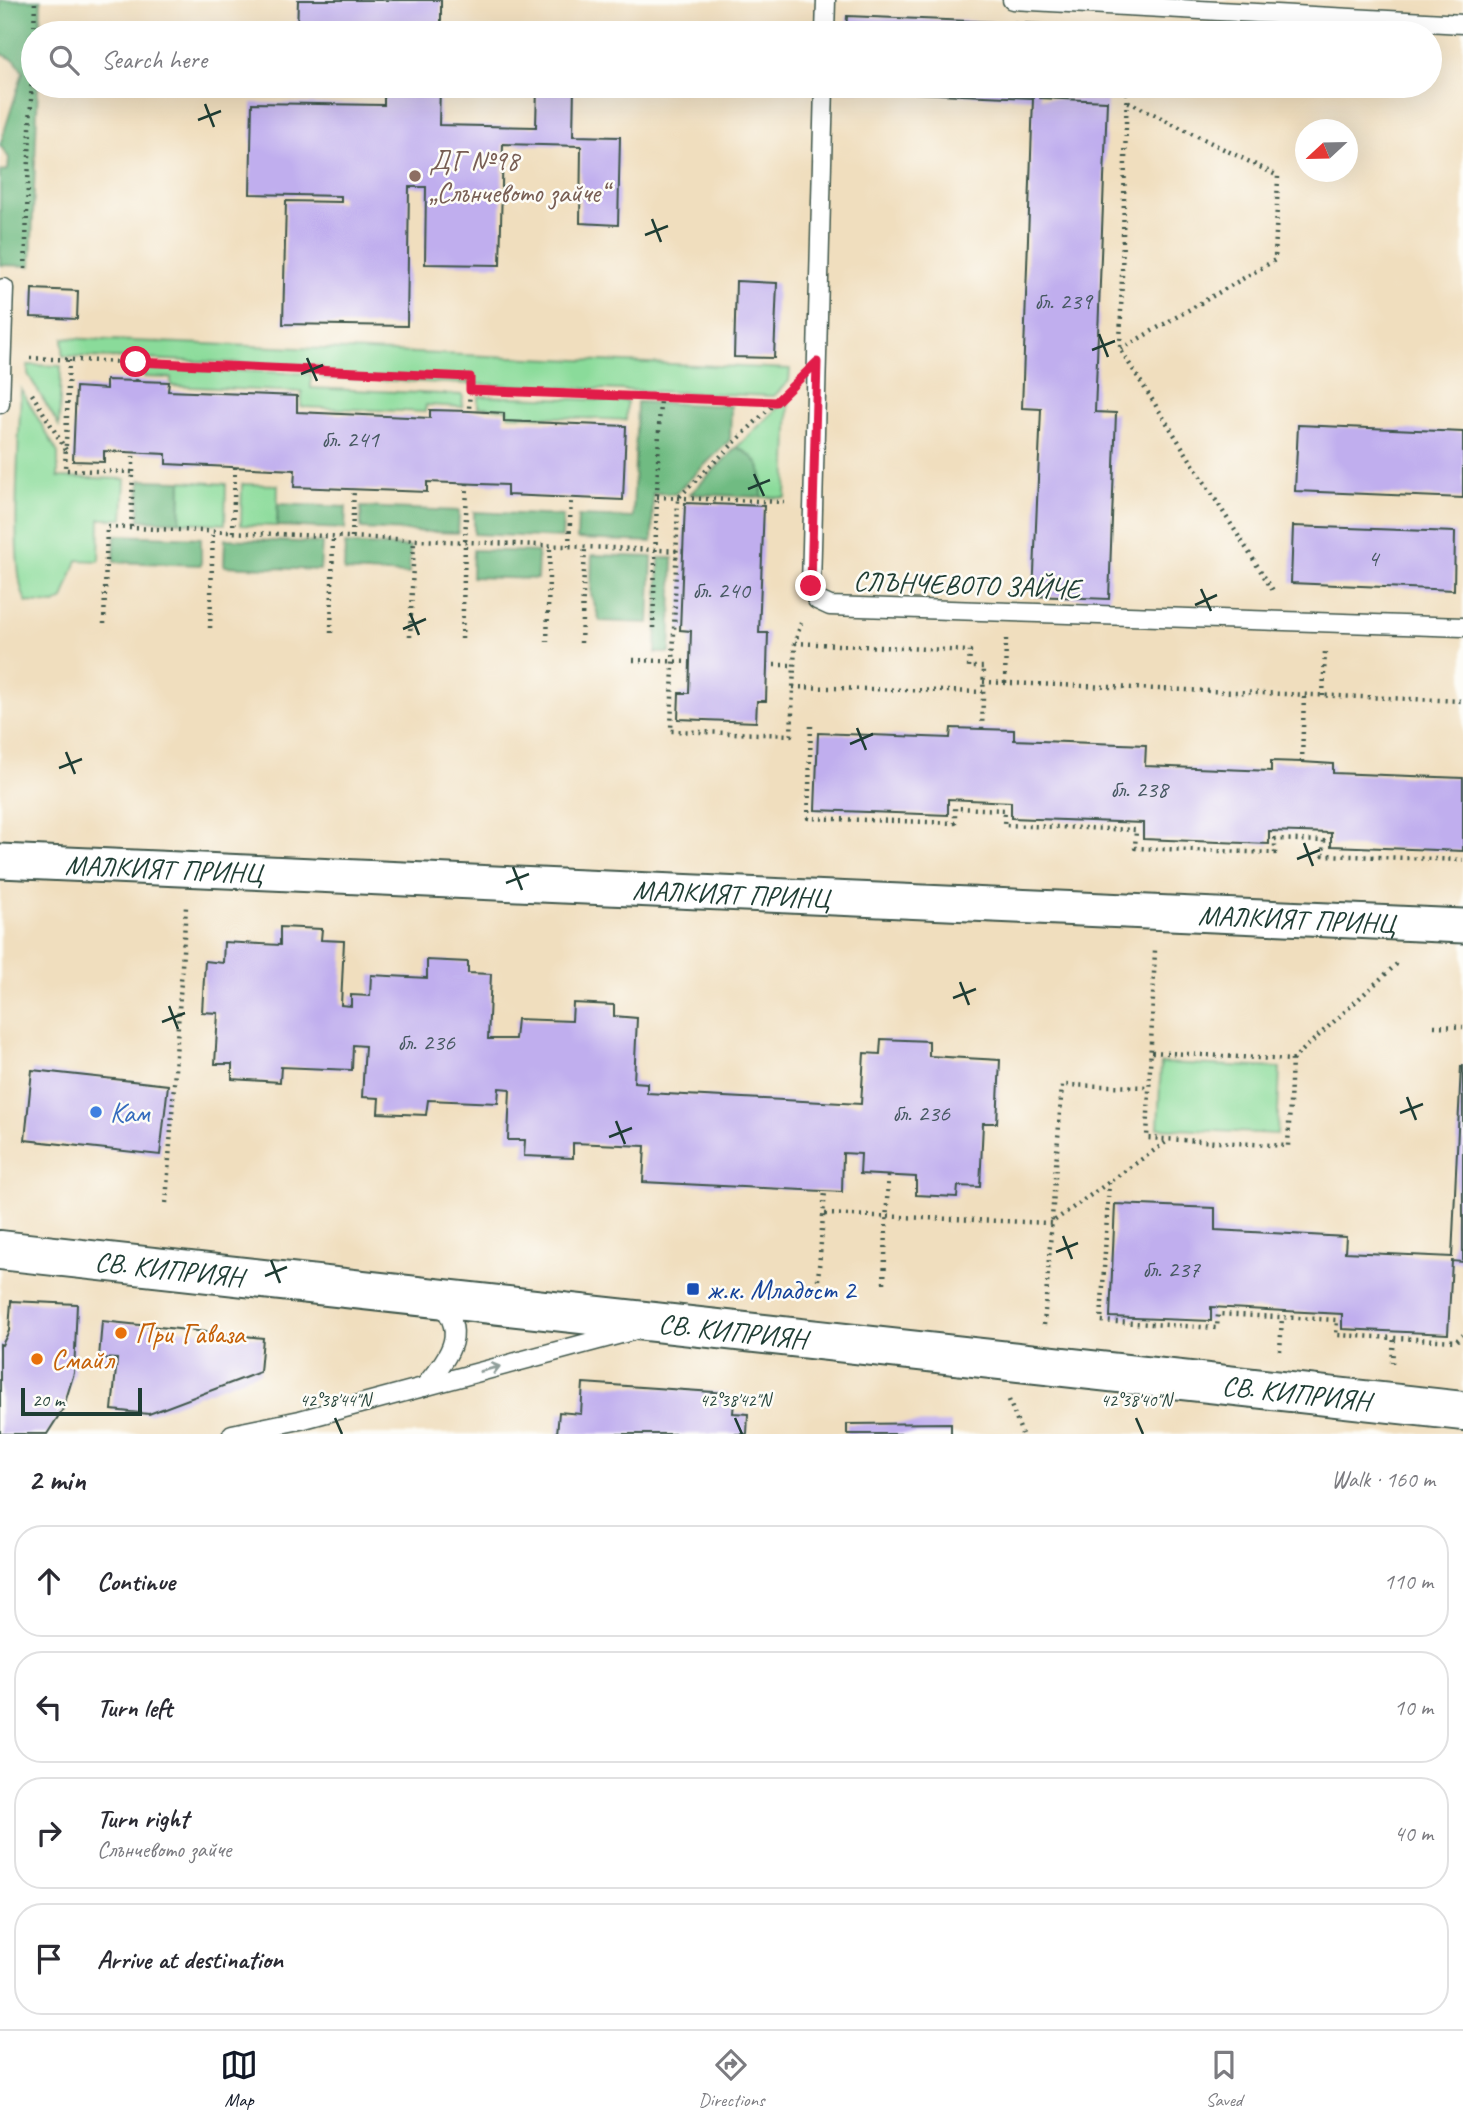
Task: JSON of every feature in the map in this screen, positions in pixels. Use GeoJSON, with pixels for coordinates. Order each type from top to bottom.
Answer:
{"type":"FeatureCollection","features":[{"type":"Feature","properties":{"kind":"street","name":"МАЛКИЯТ ПРИНЦ"},"geometry":{"type":"LineString","coordinates":[[0,861],[1451,926]]}},
{"type":"Feature","properties":{"kind":"street","name":"СВ. КИПРИЯН"},"geometry":{"type":"LineString","coordinates":[[0,1250],[1463,1411]]}},
{"type":"Feature","properties":{"kind":"lane"},"geometry":{"type":"LineString","coordinates":[[825,21],[826,0]]}},
{"type":"Feature","properties":{"kind":"lane"},"geometry":{"type":"LineString","coordinates":[[1012,0],[1407,21]]}},
{"type":"Feature","properties":{"kind":"lane"},"geometry":{"type":"LineString","coordinates":[[1442,23],[1463,24]]}},
{"type":"Feature","properties":{"kind":"lane","name":"СЛЪНЧЕВОТО ЗАЙЧЕ"},"geometry":{"type":"LineString","coordinates":[[824,98],[811,586],[817,600],[830,606],[1463,627]]}},
{"type":"Feature","properties":{"kind":"lane"},"geometry":{"type":"LineString","coordinates":[[0,404],[4,288]]}},
{"type":"Feature","properties":{"kind":"lane"},"geometry":{"type":"LineString","coordinates":[[424,1387],[446,1360],[455,1333],[447,1310],[434,1297]]}},
{"type":"Feature","properties":{"kind":"lane"},"geometry":{"type":"LineString","coordinates":[[232,1434],[300,1420],[661,1323]]}},
{"type":"Feature","properties":{"kind":"path"},"geometry":{"type":"LineString","coordinates":[[34,21],[35,0]]}},
{"type":"Feature","properties":{"kind":"path"},"geometry":{"type":"LineString","coordinates":[[24,275],[31,98]]}},
{"type":"Feature","properties":{"kind":"path"},"geometry":{"type":"LineString","coordinates":[[1127,98],[1120,349],[1291,620]]}},
{"type":"Feature","properties":{"kind":"path"},"geometry":{"type":"LineString","coordinates":[[1120,349],[1275,260],[1278,176],[1127,101]]}},
{"type":"Feature","properties":{"kind":"path"},"geometry":{"type":"LineString","coordinates":[[22,358],[470,377],[469,411]]}},
{"type":"Feature","properties":{"kind":"path"},"geometry":{"type":"LineString","coordinates":[[69,360],[65,470],[133,472]]}},
{"type":"Feature","properties":{"kind":"path"},"geometry":{"type":"LineString","coordinates":[[136,362],[136,381]]}},
{"type":"Feature","properties":{"kind":"path"},"geometry":{"type":"LineString","coordinates":[[817,362],[678,498],[680,550],[671,731],[791,735],[795,643],[970,651],[969,667],[984,667],[982,729]]}},
{"type":"Feature","properties":{"kind":"path"},"geometry":{"type":"LineString","coordinates":[[27,387],[66,450]]}},
{"type":"Feature","properties":{"kind":"path"},"geometry":{"type":"LineString","coordinates":[[470,390],[776,402]]}},
{"type":"Feature","properties":{"kind":"path"},"geometry":{"type":"LineString","coordinates":[[653,628],[660,397]]}},
{"type":"Feature","properties":{"kind":"path"},"geometry":{"type":"LineString","coordinates":[[131,527],[134,452]]}},
{"type":"Feature","properties":{"kind":"path"},"geometry":{"type":"LineString","coordinates":[[233,531],[234,467]]}},
{"type":"Feature","properties":{"kind":"path"},"geometry":{"type":"LineString","coordinates":[[462,639],[467,484]]}},
{"type":"Feature","properties":{"kind":"path"},"geometry":{"type":"LineString","coordinates":[[352,537],[354,489]]}},
{"type":"Feature","properties":{"kind":"path"},"geometry":{"type":"LineString","coordinates":[[657,497],[813,503]]}},
{"type":"Feature","properties":{"kind":"path"},"geometry":{"type":"LineString","coordinates":[[569,546],[571,498]]}},
{"type":"Feature","properties":{"kind":"path"},"geometry":{"type":"LineString","coordinates":[[104,624],[107,527],[680,550]]}},
{"type":"Feature","properties":{"kind":"path"},"geometry":{"type":"LineString","coordinates":[[210,628],[214,531]]}},
{"type":"Feature","properties":{"kind":"path"},"geometry":{"type":"LineString","coordinates":[[331,634],[333,536]]}},
{"type":"Feature","properties":{"kind":"path"},"geometry":{"type":"LineString","coordinates":[[410,637],[414,539]]}},
{"type":"Feature","properties":{"kind":"path"},"geometry":{"type":"LineString","coordinates":[[547,642],[550,545]]}},
{"type":"Feature","properties":{"kind":"path"},"geometry":{"type":"LineString","coordinates":[[581,643],[584,546]]}},
{"type":"Feature","properties":{"kind":"path"},"geometry":{"type":"LineString","coordinates":[[1004,683],[1007,612]]}},
{"type":"Feature","properties":{"kind":"path"},"geometry":{"type":"LineString","coordinates":[[1323,696],[1326,622]]}},
{"type":"Feature","properties":{"kind":"path"},"geometry":{"type":"LineString","coordinates":[[633,660],[690,662]]}},
{"type":"Feature","properties":{"kind":"path"},"geometry":{"type":"LineString","coordinates":[[767,665],[794,666]]}},
{"type":"Feature","properties":{"kind":"path"},"geometry":{"type":"LineString","coordinates":[[983,682],[1463,701]]}},
{"type":"Feature","properties":{"kind":"path"},"geometry":{"type":"LineString","coordinates":[[793,687],[983,692]]}},
{"type":"Feature","properties":{"kind":"path"},"geometry":{"type":"LineString","coordinates":[[1302,762],[1304,695]]}},
{"type":"Feature","properties":{"kind":"path"},"geometry":{"type":"LineString","coordinates":[[811,726],[808,818],[955,823],[956,808],[1004,810],[1003,825],[1136,830],[1135,848],[1275,853],[1275,839],[1324,841],[1323,855],[1463,860]]}},
{"type":"Feature","properties":{"kind":"path"},"geometry":{"type":"LineString","coordinates":[[166,1203],[186,903]]}},
{"type":"Feature","properties":{"kind":"path"},"geometry":{"type":"LineString","coordinates":[[1156,912],[1147,1138],[1288,1146],[1292,1060]]}},
{"type":"Feature","properties":{"kind":"path"},"geometry":{"type":"LineString","coordinates":[[1152,1052],[1292,1060],[1451,926]]}},
{"type":"Feature","properties":{"kind":"path"},"geometry":{"type":"LineString","coordinates":[[1434,1026],[1463,1027]]}},
{"type":"Feature","properties":{"kind":"path"},"geometry":{"type":"LineString","coordinates":[[1045,1307],[1062,1084],[1149,1087]]}},
{"type":"Feature","properties":{"kind":"path"},"geometry":{"type":"LineString","coordinates":[[825,1214],[1051,1223],[1170,1139]]}},
{"type":"Feature","properties":{"kind":"path"},"geometry":{"type":"LineString","coordinates":[[884,1283],[888,1175]]}},
{"type":"Feature","properties":{"kind":"path"},"geometry":{"type":"LineString","coordinates":[[1109,1182],[1101,1321],[1217,1328],[1218,1314],[1337,1320],[1336,1335],[1456,1341],[1463,1335]]}},
{"type":"Feature","properties":{"kind":"path"},"geometry":{"type":"LineString","coordinates":[[818,1280],[825,1191]]}},
{"type":"Feature","properties":{"kind":"path"},"geometry":{"type":"LineString","coordinates":[[1280,1353],[1282,1317]]}},
{"type":"Feature","properties":{"kind":"path"},"geometry":{"type":"LineString","coordinates":[[1163,1334],[1164,1325]]}},
{"type":"Feature","properties":{"kind":"path"},"geometry":{"type":"LineString","coordinates":[[1392,1363],[1394,1338]]}},
{"type":"Feature","properties":{"kind":"path"},"geometry":{"type":"LineString","coordinates":[[1009,1399],[1022,1434]]}},
{"type":"Feature","properties":{"kind":"green space"},"geometry":{"type":"Polygon","coordinates":[[[0,0],[41,0],[40,21],[21,21],[21,69],[15,60],[0,53],[0,0]]]}},
{"type":"Feature","properties":{"kind":"green space"},"geometry":{"type":"Polygon","coordinates":[[[21,78],[21,98],[38,98],[31,266],[0,265],[0,171],[8,170],[9,158],[0,145],[21,78]]]}},
{"type":"Feature","properties":{"kind":"green space"},"geometry":{"type":"Polygon","coordinates":[[[63,338],[790,369],[789,381],[774,396],[322,378],[322,366],[63,356],[63,338]]]}},
{"type":"Feature","properties":{"kind":"green space"},"geometry":{"type":"Polygon","coordinates":[[[28,365],[61,366],[59,426],[28,374],[28,365]]]}},
{"type":"Feature","properties":{"kind":"green space"},"geometry":{"type":"Polygon","coordinates":[[[144,367],[311,374],[311,388],[463,395],[462,407],[426,405],[425,412],[301,407],[302,392],[171,386],[171,378],[144,377],[144,367]]]}},
{"type":"Feature","properties":{"kind":"green space"},"geometry":{"type":"Polygon","coordinates":[[[21,389],[58,453],[58,477],[125,479],[123,519],[100,519],[99,561],[77,560],[63,599],[55,604],[27,602],[21,588],[16,535],[21,389]]]}},
{"type":"Feature","properties":{"kind":"green space"},"geometry":{"type":"Polygon","coordinates":[[[478,396],[627,401],[626,420],[508,415],[508,409],[478,407],[478,396]]]}},
{"type":"Feature","properties":{"kind":"green space"},"geometry":{"type":"Polygon","coordinates":[[[789,397],[786,498],[762,497],[762,474],[737,447],[789,397]]]}},
{"type":"Feature","properties":{"kind":"green space"},"geometry":{"type":"Polygon","coordinates":[[[637,402],[731,406],[730,440],[675,494],[653,493],[652,542],[577,539],[578,516],[633,518],[637,402]]]}},
{"type":"Feature","properties":{"kind":"green space"},"geometry":{"type":"Polygon","coordinates":[[[737,447],[752,457],[759,467],[762,497],[690,494],[737,447]]]}},
{"type":"Feature","properties":{"kind":"green space"},"geometry":{"type":"Polygon","coordinates":[[[140,480],[181,481],[180,522],[139,520],[140,480]]]}},
{"type":"Feature","properties":{"kind":"green space"},"geometry":{"type":"Polygon","coordinates":[[[181,481],[226,484],[225,524],[180,522],[181,481]]]}},
{"type":"Feature","properties":{"kind":"green space"},"geometry":{"type":"Polygon","coordinates":[[[242,484],[278,485],[277,526],[241,525],[242,484]]]}},
{"type":"Feature","properties":{"kind":"green space"},"geometry":{"type":"Polygon","coordinates":[[[278,504],[346,507],[345,529],[277,526],[278,504]]]}},
{"type":"Feature","properties":{"kind":"green space"},"geometry":{"type":"Polygon","coordinates":[[[361,507],[459,511],[458,533],[361,529],[361,507]]]}},
{"type":"Feature","properties":{"kind":"green space"},"geometry":{"type":"Polygon","coordinates":[[[474,512],[563,516],[562,538],[474,534],[474,512]]]}},
{"type":"Feature","properties":{"kind":"green space"},"geometry":{"type":"Polygon","coordinates":[[[115,535],[201,538],[201,565],[114,562],[115,535]]]}},
{"type":"Feature","properties":{"kind":"green space"},"geometry":{"type":"Polygon","coordinates":[[[225,539],[322,543],[320,570],[224,566],[225,539]]]}},
{"type":"Feature","properties":{"kind":"green space"},"geometry":{"type":"Polygon","coordinates":[[[345,544],[410,547],[409,574],[344,571],[345,544]]]}},
{"type":"Feature","properties":{"kind":"green space"},"geometry":{"type":"Polygon","coordinates":[[[473,550],[538,552],[537,579],[472,577],[473,550]]]}},
{"type":"Feature","properties":{"kind":"green space"},"geometry":{"type":"Polygon","coordinates":[[[592,555],[652,557],[649,623],[600,621],[591,594],[592,555]]]}},
{"type":"Feature","properties":{"kind":"green space"},"geometry":{"type":"Polygon","coordinates":[[[659,558],[673,558],[670,653],[656,653],[659,558]]]}},
{"type":"Feature","properties":{"kind":"green space"},"geometry":{"type":"Polygon","coordinates":[[[1161,1063],[1280,1068],[1277,1134],[1158,1128],[1161,1063]]]}},
{"type":"Feature","properties":{"kind":"building"},"geometry":{"type":"Polygon","coordinates":[[[298,0],[441,0],[441,21],[297,21],[298,0]]]}},
{"type":"Feature","properties":{"kind":"building"},"geometry":{"type":"Polygon","coordinates":[[[847,16],[969,21],[847,21],[847,16]]]}},
{"type":"Feature","properties":{"kind":"building"},"geometry":{"type":"Polygon","coordinates":[[[384,98],[440,98],[439,125],[536,127],[537,98],[574,98],[573,136],[620,137],[618,225],[580,223],[581,146],[503,144],[500,265],[425,264],[426,187],[409,187],[407,326],[283,324],[286,201],[341,202],[341,196],[250,194],[252,103],[384,105],[384,98]]]}},
{"type":"Feature","properties":{"kind":"building"},"geometry":{"type":"Polygon","coordinates":[[[1033,98],[1107,101],[1095,412],[1116,413],[1109,599],[1033,596],[1041,409],[1022,408],[1033,98]]]}},
{"type":"Feature","properties":{"kind":"building"},"geometry":{"type":"Polygon","coordinates":[[[736,281],[777,283],[774,358],[734,357],[736,281]]]}},
{"type":"Feature","properties":{"kind":"building"},"geometry":{"type":"Polygon","coordinates":[[[32,289],[78,291],[77,319],[31,317],[32,289]]]}},
{"type":"Feature","properties":{"kind":"building"},"geometry":{"type":"Polygon","coordinates":[[[106,380],[169,382],[168,391],[297,396],[297,412],[430,418],[430,410],[469,411],[504,413],[504,421],[626,426],[623,500],[507,495],[507,485],[427,482],[427,492],[294,487],[295,470],[166,464],[166,454],[104,451],[104,462],[73,461],[76,387],[106,389],[106,380]]]}},
{"type":"Feature","properties":{"kind":"building"},"geometry":{"type":"Polygon","coordinates":[[[1298,425],[1463,432],[1463,498],[1295,491],[1298,425]]]}},
{"type":"Feature","properties":{"kind":"building"},"geometry":{"type":"Polygon","coordinates":[[[685,503],[764,506],[759,633],[768,633],[766,701],[757,701],[756,722],[678,719],[679,693],[689,693],[691,631],[680,630],[685,503]]]}},
{"type":"Feature","properties":{"kind":"building"},"geometry":{"type":"Polygon","coordinates":[[[1293,526],[1455,532],[1454,590],[1291,583],[1293,526]]]}},
{"type":"Feature","properties":{"kind":"building"},"geometry":{"type":"Polygon","coordinates":[[[951,728],[1014,730],[1014,740],[1146,745],[1145,766],[1271,771],[1271,761],[1302,762],[1333,764],[1333,773],[1463,778],[1463,851],[1331,846],[1331,833],[1269,831],[1269,844],[1143,839],[1143,823],[1011,818],[1011,802],[948,799],[948,815],[815,810],[818,733],[950,738],[951,728]]]}},
{"type":"Feature","properties":{"kind":"building"},"geometry":{"type":"Polygon","coordinates":[[[280,927],[322,929],[321,940],[344,941],[341,1005],[351,1006],[351,995],[370,996],[371,975],[427,978],[427,960],[468,962],[468,973],[491,974],[488,1039],[515,1039],[517,1019],[572,1021],[573,1003],[614,1005],[614,1016],[637,1018],[634,1082],[647,1083],[647,1093],[861,1104],[864,1053],[880,1054],[881,1039],[929,1041],[929,1056],[1000,1060],[997,1123],[983,1123],[980,1187],[958,1186],[957,1197],[916,1195],[916,1177],[860,1174],[861,1154],[843,1153],[842,1192],[643,1182],[645,1146],[573,1143],[573,1158],[524,1156],[525,1140],[508,1140],[510,1089],[499,1088],[498,1103],[428,1100],[426,1115],[378,1113],[379,1098],[362,1097],[365,1046],[353,1045],[352,1070],[281,1067],[280,1082],[232,1079],[232,1064],[215,1064],[218,1013],[202,1012],[205,961],[223,963],[224,942],[280,945],[280,927]]]}},
{"type":"Feature","properties":{"kind":"building"},"geometry":{"type":"Polygon","coordinates":[[[1461,1066],[1463,1262],[1452,1261],[1448,1334],[1342,1329],[1342,1314],[1211,1307],[1211,1321],[1110,1317],[1115,1204],[1215,1208],[1215,1230],[1346,1237],[1345,1252],[1452,1257],[1461,1066]]]}},
{"type":"Feature","properties":{"kind":"building","name":"Кам"},"geometry":{"type":"Polygon","coordinates":[[[32,1070],[168,1085],[160,1155],[25,1140],[32,1070]]]}},
{"type":"Feature","properties":{"kind":"building","name":"Смайл"},"geometry":{"type":"Polygon","coordinates":[[[11,1301],[77,1304],[74,1373],[63,1409],[47,1434],[0,1434],[0,1344],[2,1345],[9,1331],[11,1301]]]}},
{"type":"Feature","properties":{"kind":"building"},"geometry":{"type":"Polygon","coordinates":[[[102,1321],[263,1338],[260,1372],[149,1414],[112,1410],[117,1359],[99,1358],[102,1321]]]}},
{"type":"Feature","properties":{"kind":"building"},"geometry":{"type":"Polygon","coordinates":[[[583,1383],[728,1393],[728,1402],[734,1402],[733,1413],[748,1414],[747,1434],[557,1434],[559,1412],[581,1414],[583,1383]]]}},
{"type":"Feature","properties":{"kind":"building"},"geometry":{"type":"Polygon","coordinates":[[[951,1423],[951,1434],[847,1434],[847,1424],[951,1423]]]}},
{"type":"Feature","properties":{"kind":"place","name":"ДГ №98 „Слънчевото зайче“"},"geometry":{"type":"Point","coordinates":[415,176]}},
{"type":"Feature","properties":{"kind":"place","name":"Кам"},"geometry":{"type":"Point","coordinates":[96,1112]}},
{"type":"Feature","properties":{"kind":"place","name":"ж.к. Младост 2"},"geometry":{"type":"Point","coordinates":[693,1289]}},
{"type":"Feature","properties":{"kind":"place","name":"При Гаваза"},"geometry":{"type":"Point","coordinates":[121,1333]}},
{"type":"Feature","properties":{"kind":"place","name":"Смайл"},"geometry":{"type":"Point","coordinates":[37,1359]}},
{"type":"Feature","properties":{"kind":"route"},"geometry":{"type":"LineString","coordinates":[[136,362],[470,377],[470,390],[776,402],[817,362],[811,586]]}}]}
